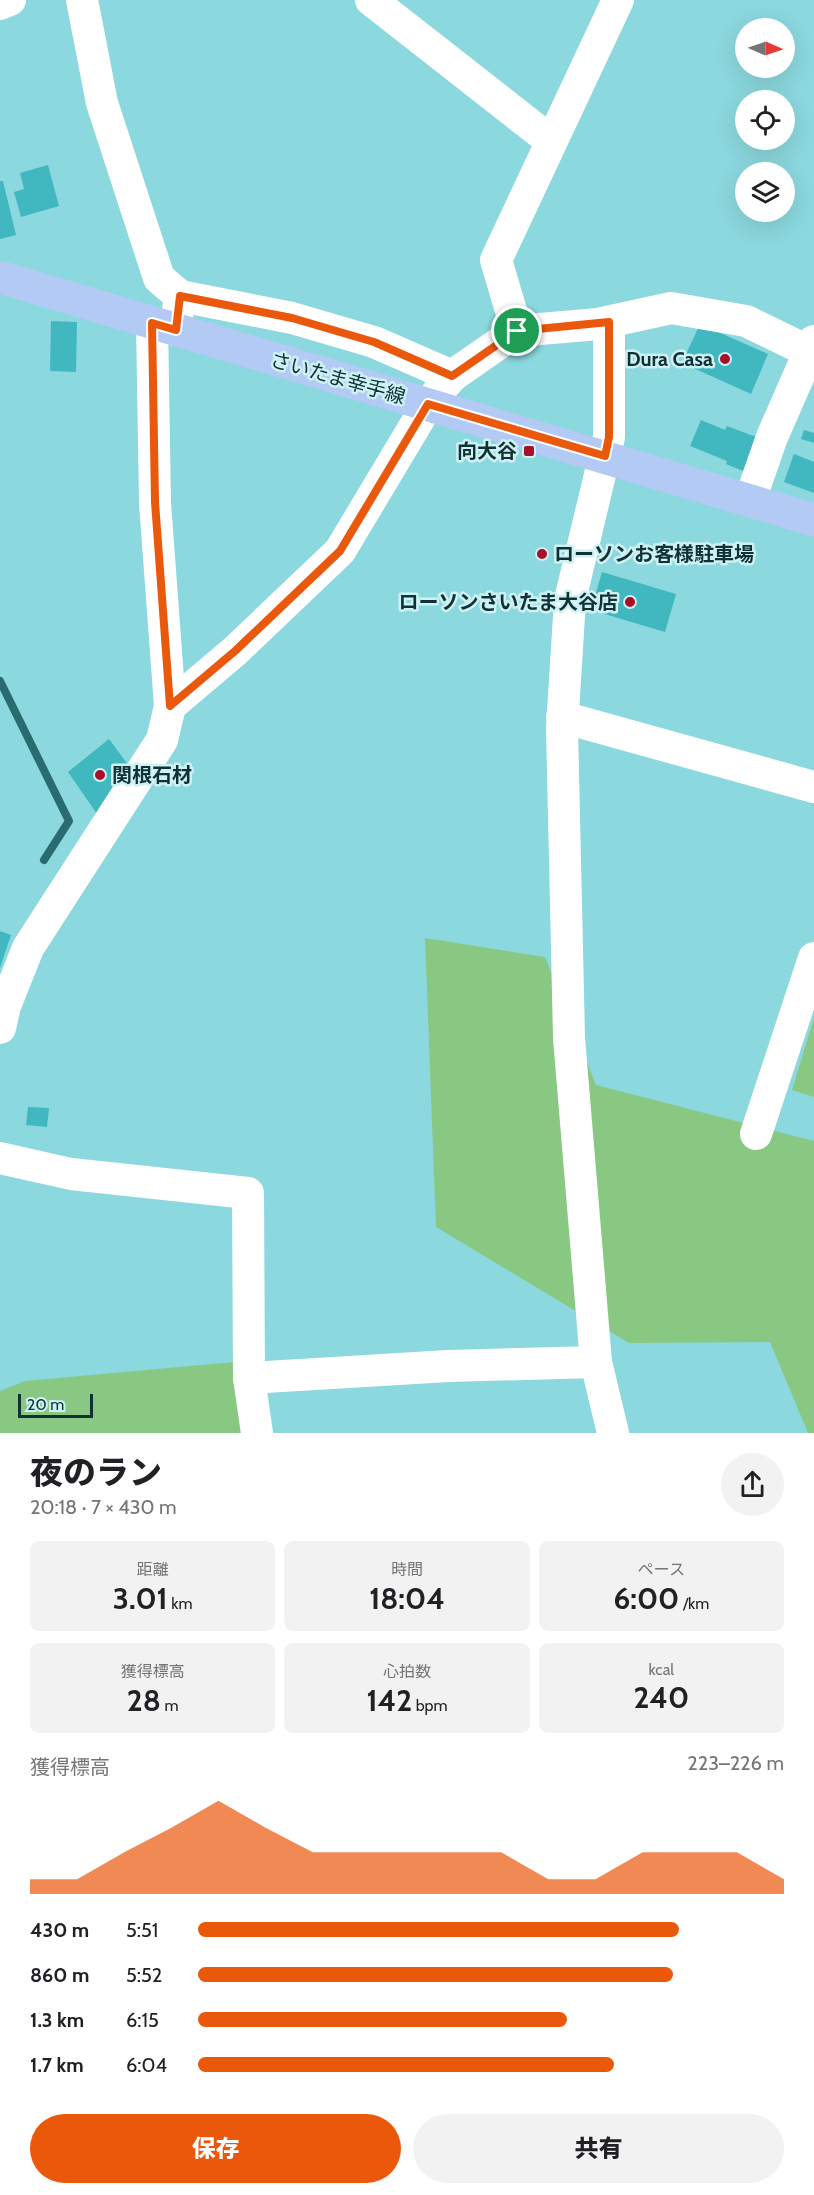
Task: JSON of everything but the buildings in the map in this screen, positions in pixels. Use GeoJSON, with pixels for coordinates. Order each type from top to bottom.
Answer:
{"type":"FeatureCollection","features":[{"type":"Feature","properties":{"kind":"main road","name":"さいたま幸手線"},"geometry":{"type":"LineString","coordinates":[[0,277],[814,519]]}},
{"type":"Feature","properties":{"kind":"street"},"geometry":{"type":"LineString","coordinates":[[0,4],[10,0]]}},
{"type":"Feature","properties":{"kind":"street"},"geometry":{"type":"LineString","coordinates":[[82,0],[102,103],[159,278],[180,296],[292,318],[374,342],[452,376]]}},
{"type":"Feature","properties":{"kind":"street"},"geometry":{"type":"LineString","coordinates":[[371,0],[550,141]]}},
{"type":"Feature","properties":{"kind":"street"},"geometry":{"type":"LineString","coordinates":[[517,331],[496,260],[618,0]]}},
{"type":"Feature","properties":{"kind":"street"},"geometry":{"type":"LineString","coordinates":[[0,1028],[12,987],[28,948],[162,740],[170,706],[155,502],[164,326],[180,296]]}},
{"type":"Feature","properties":{"kind":"street"},"geometry":{"type":"LineString","coordinates":[[170,706],[235,651],[340,551],[428,404],[452,376],[517,331],[609,322],[671,308],[746,321],[812,349],[772,437],[750,500]]}},
{"type":"Feature","properties":{"kind":"street"},"geometry":{"type":"LineString","coordinates":[[609,322],[609,437],[570,600],[562,717],[570,1038],[596,1362],[614,1433]]}},
{"type":"Feature","properties":{"kind":"street"},"geometry":{"type":"LineString","coordinates":[[562,717],[814,787]]}},
{"type":"Feature","properties":{"kind":"street"},"geometry":{"type":"LineString","coordinates":[[756,1134],[814,958]]}},
{"type":"Feature","properties":{"kind":"street"},"geometry":{"type":"LineString","coordinates":[[0,1158],[71,1174],[248,1193],[249,1378],[257,1433]]}},
{"type":"Feature","properties":{"kind":"street"},"geometry":{"type":"LineString","coordinates":[[249,1378],[448,1366],[596,1362]]}},
{"type":"Feature","properties":{"kind":"green space"},"geometry":{"type":"Polygon","coordinates":[[[425,938],[545,957],[596,1085],[814,1141],[814,1433],[808,1433],[770,1342],[629,1343],[436,1227],[425,938]]]}},
{"type":"Feature","properties":{"kind":"green space"},"geometry":{"type":"Polygon","coordinates":[[[814,1018],[814,1097],[792,1090],[814,1018]]]}},
{"type":"Feature","properties":{"kind":"green space"},"geometry":{"type":"Polygon","coordinates":[[[235,1362],[243,1433],[0,1433],[0,1391],[25,1381],[235,1362]]]}},
{"type":"Feature","properties":{"kind":"waterway"},"geometry":{"type":"LineString","coordinates":[[0,681],[69,821],[44,860]]}},
{"type":"Feature","properties":{"kind":"place","name":"Dura Casa"},"geometry":{"type":"Point","coordinates":[725,359]}},
{"type":"Feature","properties":{"kind":"place","name":"向大谷"},"geometry":{"type":"Point","coordinates":[529,451]}},
{"type":"Feature","properties":{"kind":"place","name":"ローソンお客様駐車場"},"geometry":{"type":"Point","coordinates":[542,554]}},
{"type":"Feature","properties":{"kind":"place","name":"ローソンさいたま大谷店"},"geometry":{"type":"Point","coordinates":[630,602]}},
{"type":"Feature","properties":{"kind":"place","name":"関根石材"},"geometry":{"type":"Point","coordinates":[100,775]}},
{"type":"Feature","properties":{"kind":"route"},"geometry":{"type":"LineString","coordinates":[[180,296],[292,318],[374,342],[452,376],[517,331],[609,322],[609,437],[605,456],[428,404],[340,551],[235,651],[170,706],[155,502],[152,323],[176,330],[180,296]]}}]}
